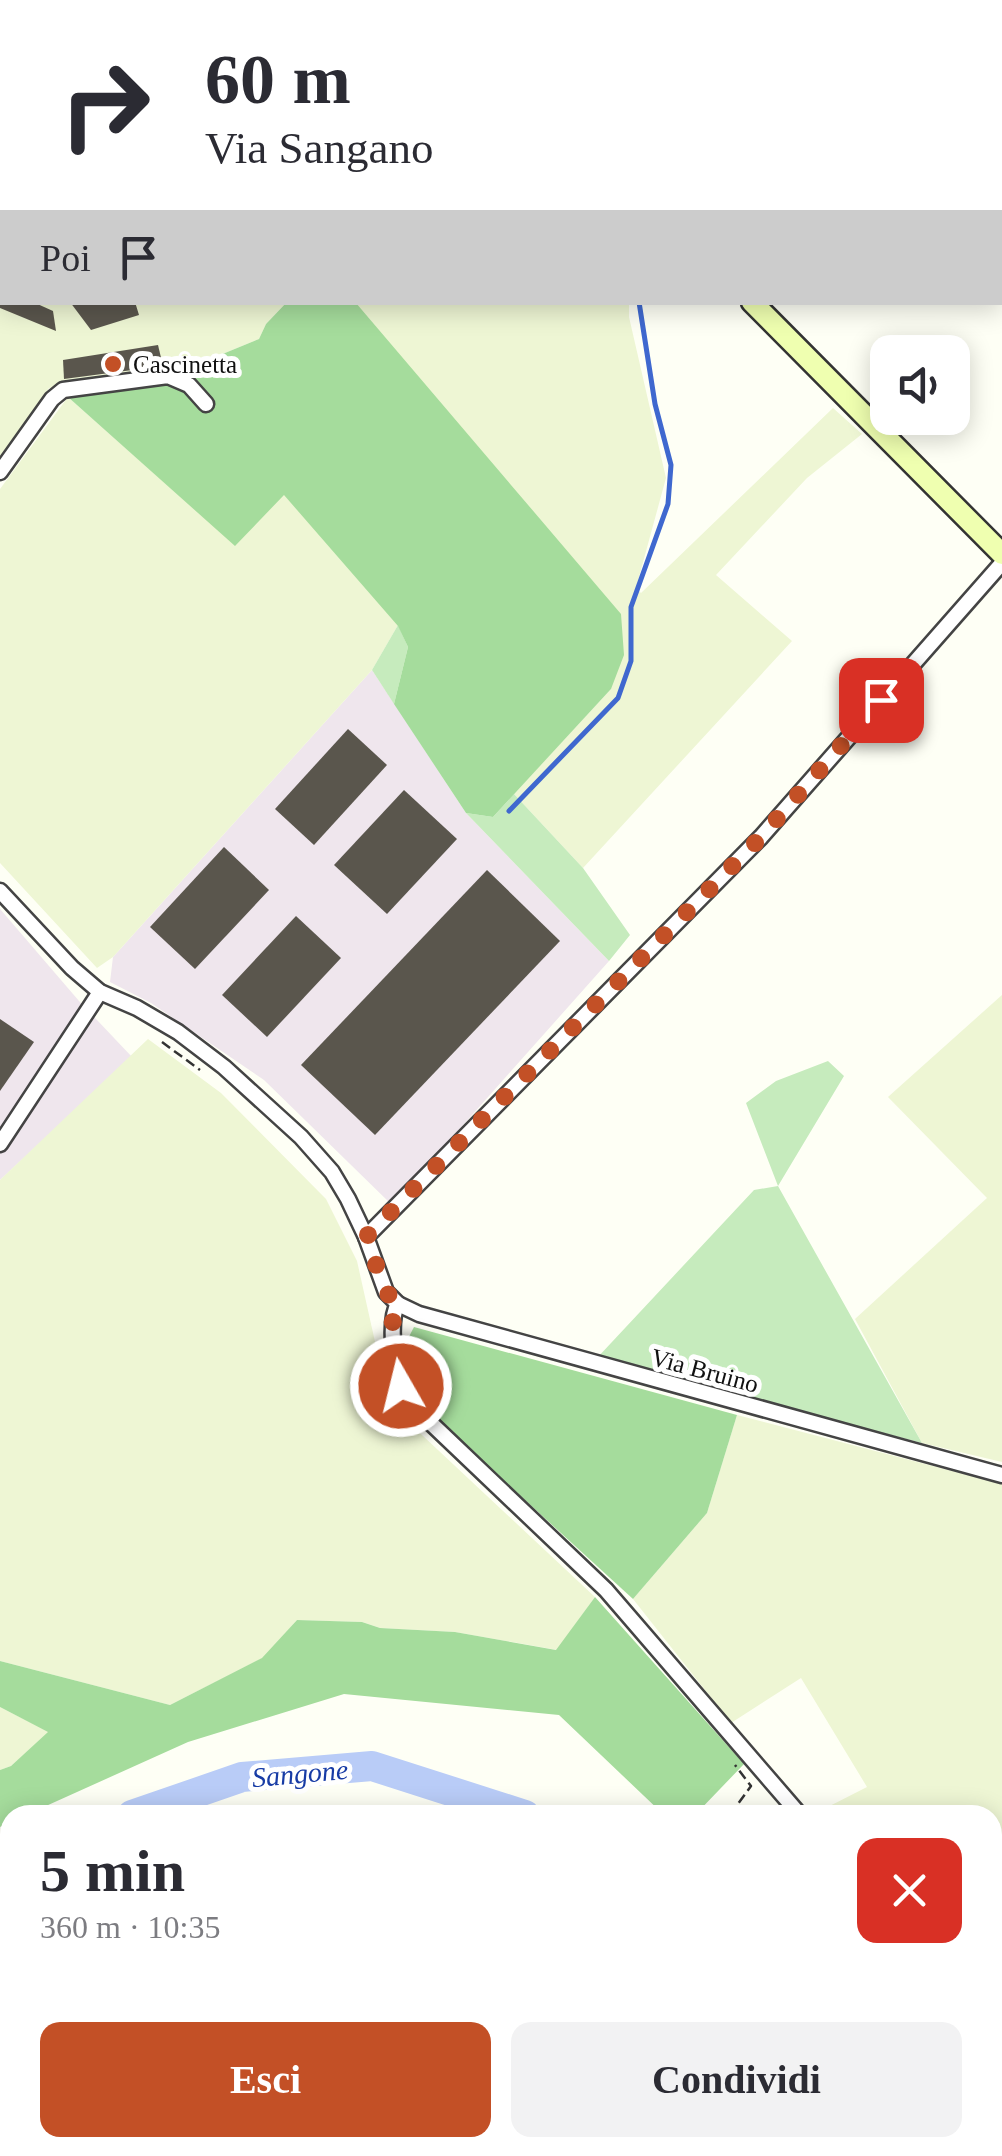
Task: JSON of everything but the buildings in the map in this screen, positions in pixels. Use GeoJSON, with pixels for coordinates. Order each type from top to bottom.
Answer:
{"type":"FeatureCollection","features":[{"type":"Feature","properties":{"kind":"main road"},"geometry":{"type":"LineString","coordinates":[[755,305],[1002,554]]}},
{"type":"Feature","properties":{"kind":"street"},"geometry":{"type":"LineString","coordinates":[[0,472],[52,399],[63,390],[168,376],[190,385],[206,404]]}},
{"type":"Feature","properties":{"kind":"street"},"geometry":{"type":"LineString","coordinates":[[366,1237],[761,837],[1002,564]]}},
{"type":"Feature","properties":{"kind":"street"},"geometry":{"type":"LineString","coordinates":[[0,891],[72,968],[100,992],[178,1032],[302,1137],[332,1172],[366,1237],[386,1292],[398,1304],[393,1312],[394,1354],[401,1386],[415,1408],[606,1590],[791,1805]]}},
{"type":"Feature","properties":{"kind":"street"},"geometry":{"type":"LineString","coordinates":[[0,1144],[100,992]]}},
{"type":"Feature","properties":{"kind":"street","name":"Via Bruino"},"geometry":{"type":"LineString","coordinates":[[398,1304],[438,1319],[1002,1475]]}},
{"type":"Feature","properties":{"kind":"path"},"geometry":{"type":"LineString","coordinates":[[161,1041],[208,1076]]}},
{"type":"Feature","properties":{"kind":"shaded area"},"geometry":{"type":"Polygon","coordinates":[[[372,670],[466,813],[609,961],[392,1205],[264,1080],[151,1003],[110,982],[113,957],[372,670]]]}},
{"type":"Feature","properties":{"kind":"shaded area"},"geometry":{"type":"Polygon","coordinates":[[[0,909],[132,1057],[0,1180],[0,909]]]}},
{"type":"Feature","properties":{"kind":"green space"},"geometry":{"type":"Polygon","coordinates":[[[0,305],[284,305],[266,324],[259,339],[186,369],[49,388],[0,459],[0,305]]]}},
{"type":"Feature","properties":{"kind":"green space"},"geometry":{"type":"Polygon","coordinates":[[[284,305],[358,305],[621,614],[624,655],[611,689],[493,817],[466,813],[394,704],[408,647],[398,626],[284,495],[235,546],[68,397],[76,391],[171,382],[186,369],[259,339],[266,324],[284,305]]]}},
{"type":"Feature","properties":{"kind":"green space"},"geometry":{"type":"Polygon","coordinates":[[[357,305],[629,305],[666,478],[636,588],[641,593],[833,408],[862,434],[807,478],[716,575],[792,641],[583,868],[514,794],[611,689],[357,305]]]}},
{"type":"Feature","properties":{"kind":"green space"},"geometry":{"type":"Polygon","coordinates":[[[68,397],[235,545],[284,494],[398,625],[372,670],[113,957],[97,968],[0,863],[0,489],[68,397]]]}},
{"type":"Feature","properties":{"kind":"green space"},"geometry":{"type":"Polygon","coordinates":[[[398,625],[408,647],[394,704],[372,670],[398,625]]]}},
{"type":"Feature","properties":{"kind":"green space"},"geometry":{"type":"Polygon","coordinates":[[[514,794],[583,868],[630,935],[609,961],[466,813],[493,817],[514,794]]]}},
{"type":"Feature","properties":{"kind":"green space"},"geometry":{"type":"Polygon","coordinates":[[[1002,995],[1002,1462],[922,1443],[855,1319],[987,1198],[888,1097],[1002,995]]]}},
{"type":"Feature","properties":{"kind":"green space"},"geometry":{"type":"Polygon","coordinates":[[[148,1039],[221,1093],[326,1199],[357,1261],[388,1400],[595,1597],[557,1650],[455,1632],[297,1620],[263,1658],[170,1705],[0,1661],[0,1180],[148,1039]]]}},
{"type":"Feature","properties":{"kind":"green space"},"geometry":{"type":"Polygon","coordinates":[[[828,1061],[844,1076],[778,1186],[746,1103],[776,1081],[828,1061]]]}},
{"type":"Feature","properties":{"kind":"green space"},"geometry":{"type":"Polygon","coordinates":[[[778,1186],[922,1443],[597,1358],[754,1190],[778,1186]]]}},
{"type":"Feature","properties":{"kind":"green space"},"geometry":{"type":"Polygon","coordinates":[[[414,1327],[737,1415],[707,1513],[633,1599],[420,1404],[407,1384],[401,1352],[414,1327]]]}},
{"type":"Feature","properties":{"kind":"green space"},"geometry":{"type":"Polygon","coordinates":[[[737,1415],[1002,1484],[1002,1805],[832,1805],[867,1787],[801,1678],[731,1723],[633,1599],[707,1513],[737,1415]]]}},
{"type":"Feature","properties":{"kind":"green space"},"geometry":{"type":"Polygon","coordinates":[[[595,1597],[744,1764],[705,1805],[654,1805],[559,1715],[344,1694],[188,1742],[48,1805],[0,1805],[0,1770],[11,1766],[48,1732],[0,1707],[0,1661],[170,1705],[262,1658],[297,1620],[455,1632],[556,1650],[595,1597]]]}},
{"type":"Feature","properties":{"kind":"green space"},"geometry":{"type":"Polygon","coordinates":[[[0,1707],[49,1732],[11,1766],[0,1770],[0,1707]]]}},
{"type":"Feature","properties":{"kind":"waterway"},"geometry":{"type":"LineString","coordinates":[[509,811],[618,698],[631,661],[631,607],[668,504],[671,465],[655,404],[639,305]]}},
{"type":"Feature","properties":{"kind":"waterway","name":"Sangone"},"geometry":{"type":"LineString","coordinates":[[161,1805],[242,1777],[372,1766],[494,1805]]}},
{"type":"Feature","properties":{"kind":"place","name":"Cascinetta"},"geometry":{"type":"Point","coordinates":[113,364]}},
{"type":"Feature","properties":{"kind":"route"},"geometry":{"type":"LineString","coordinates":[[401,1386],[394,1354],[393,1312],[398,1304],[386,1292],[366,1237],[761,837],[881,700]]}}]}
